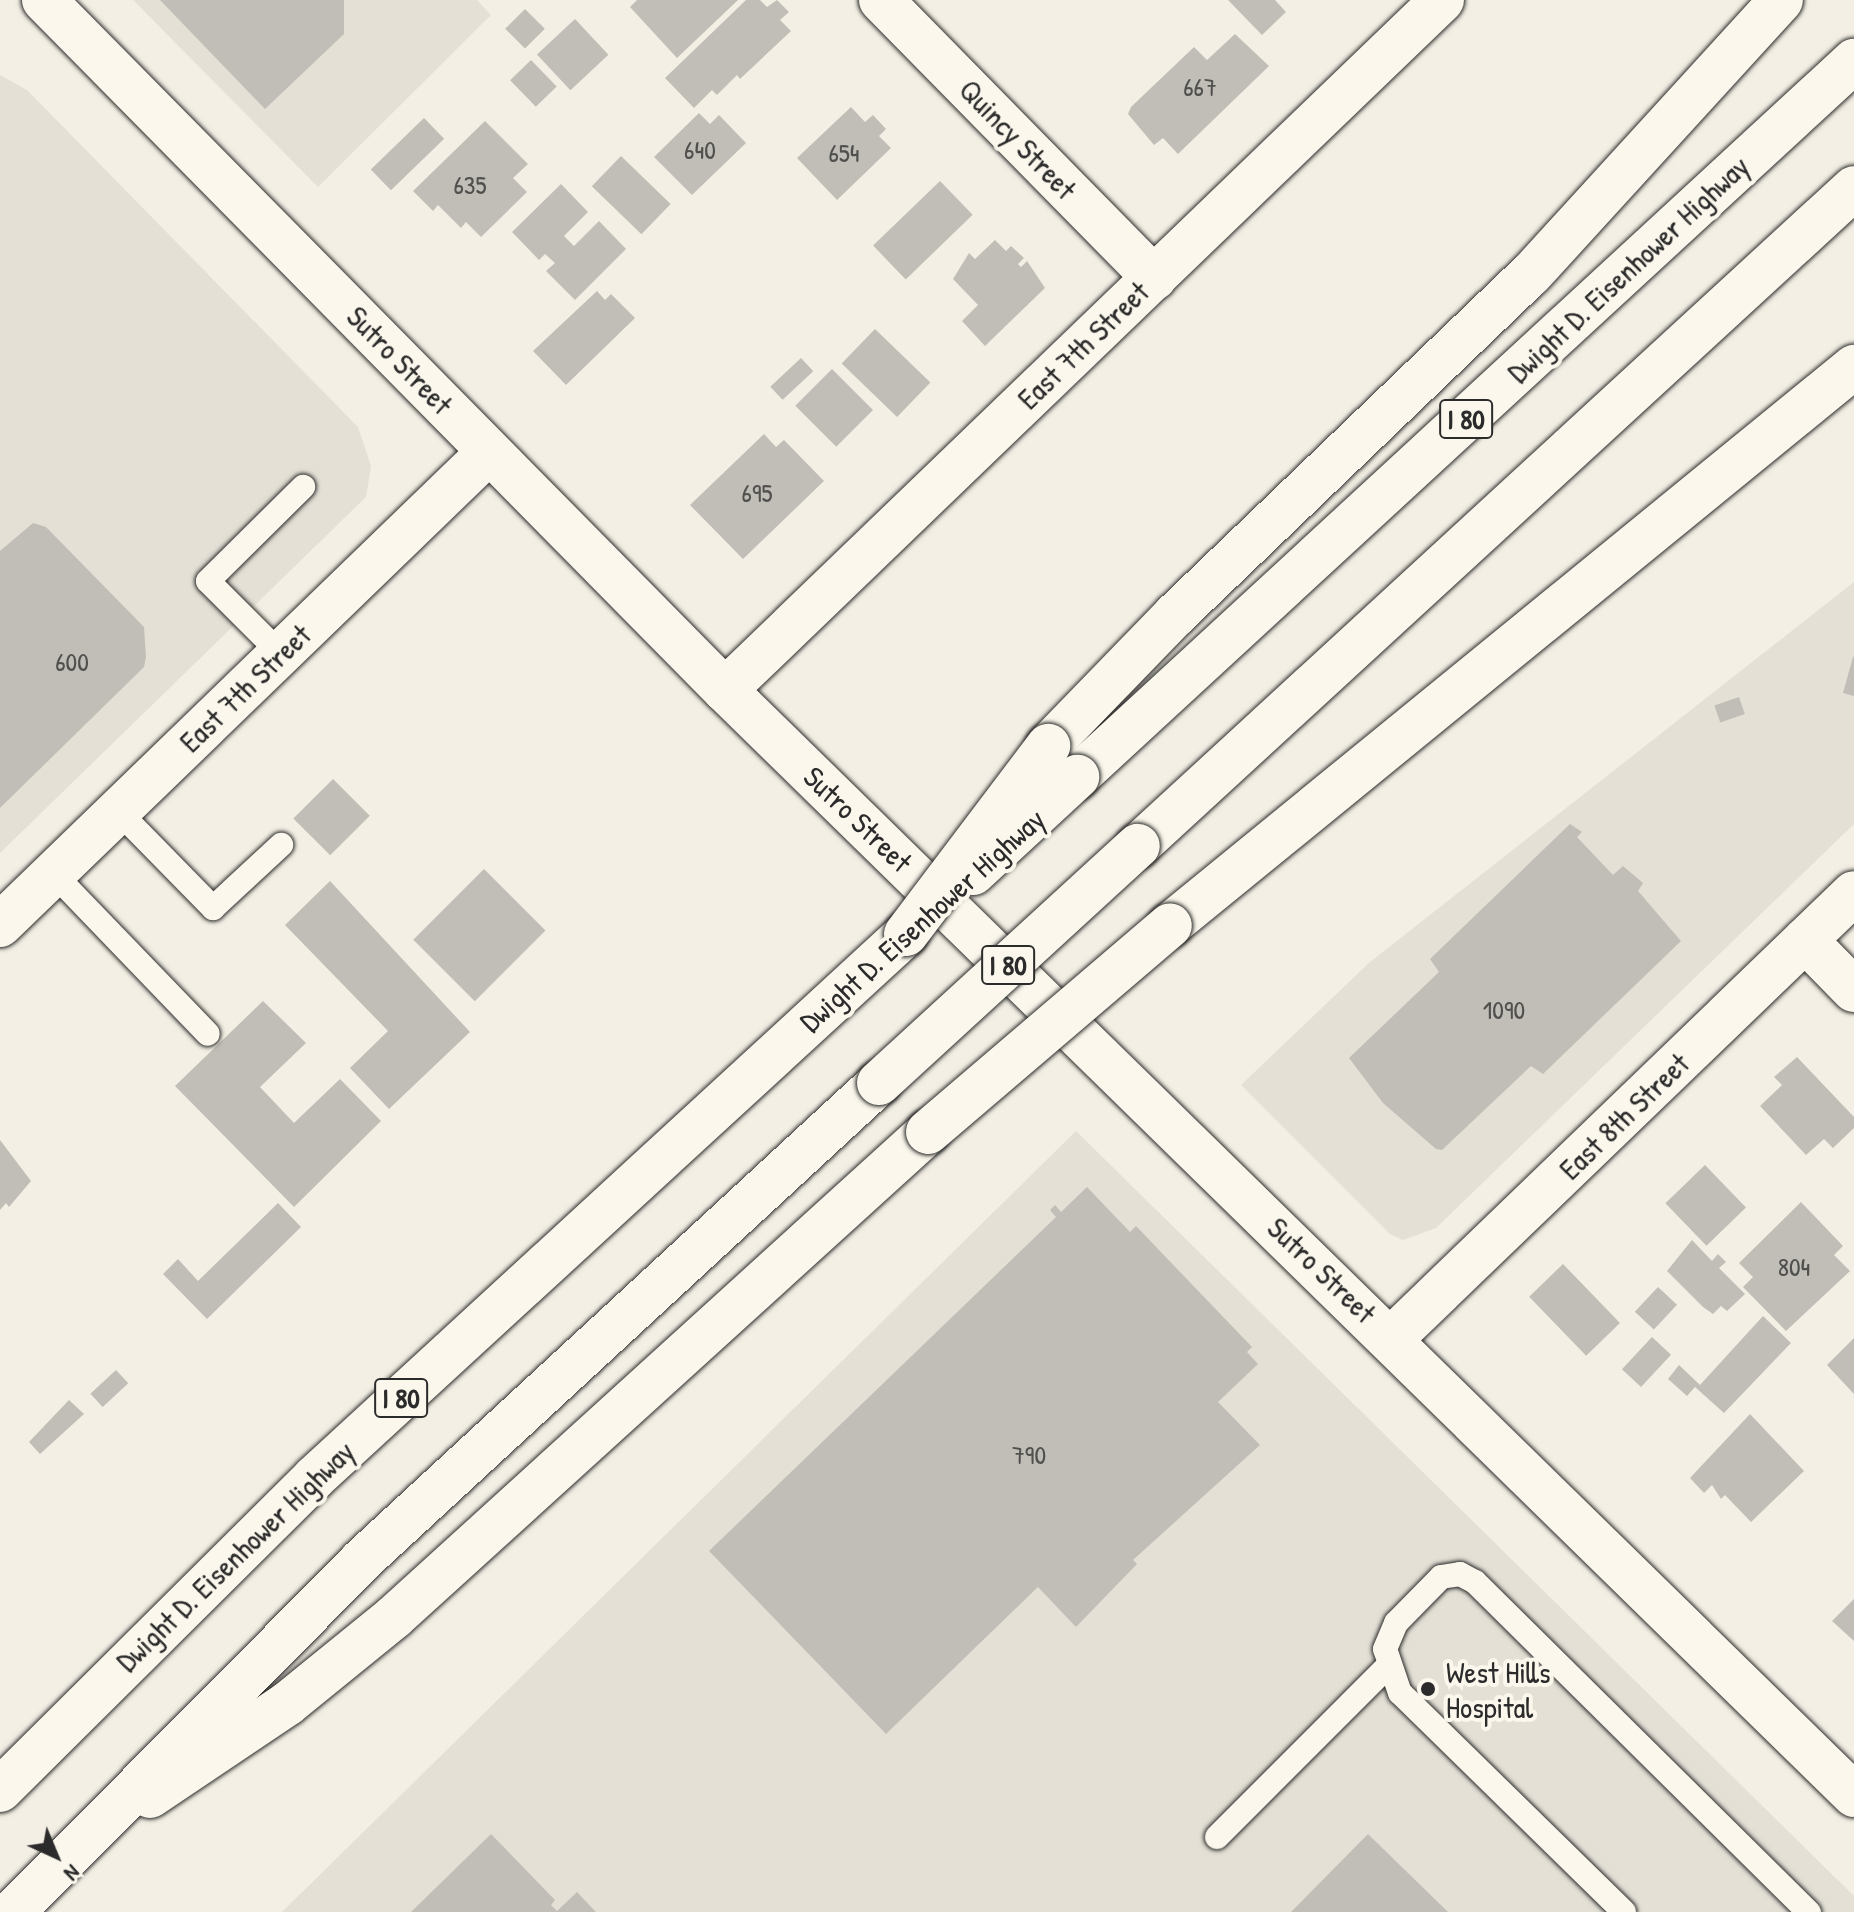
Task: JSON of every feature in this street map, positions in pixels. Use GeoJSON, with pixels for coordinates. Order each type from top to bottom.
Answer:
{"type":"FeatureCollection","features":[{"type":"Feature","properties":{"kind":"main road","name":"Sutro Street"},"geometry":{"type":"LineString","coordinates":[[44,0],[725,690],[1392,1338],[1854,1795]]}},
{"type":"Feature","properties":{"kind":"main road","name":"Quincy Street"},"geometry":{"type":"LineString","coordinates":[[881,0],[1154,278]]}},
{"type":"Feature","properties":{"kind":"main road"},"geometry":{"type":"LineString","coordinates":[[1063,762],[1175,615],[1530,275],[1781,0]]}},
{"type":"Feature","properties":{"kind":"main road","name":"East 7th Street"},"geometry":{"type":"LineString","coordinates":[[725,690],[1154,278],[1427,5]]}},
{"type":"Feature","properties":{"kind":"main road","name":"Dwight D. Eisenhower Highway"},"geometry":{"type":"LineString","coordinates":[[0,1790],[217,1570],[906,934],[1063,762],[1854,61]]}},
{"type":"Feature","properties":{"kind":"main road","name":"I 80"},"geometry":{"type":"LineString","coordinates":[[13,1912],[361,1561],[1854,188]]}},
{"type":"Feature","properties":{"kind":"main road"},"geometry":{"type":"LineString","coordinates":[[84,1838],[232,1744],[342,1662],[928,1132],[1170,925],[1854,367]]}},
{"type":"Feature","properties":{"kind":"main road","name":"East 7th Street"},"geometry":{"type":"LineString","coordinates":[[0,925],[489,452]]}},
{"type":"Feature","properties":{"kind":"main road","name":"East 8th Street"},"geometry":{"type":"LineString","coordinates":[[1392,1338],[1854,893]]}},
{"type":"Feature","properties":{"kind":"main road"},"geometry":{"type":"LineString","coordinates":[[1805,940],[1854,990]]}},
{"type":"Feature","properties":{"kind":"lane"},"geometry":{"type":"LineString","coordinates":[[281,654],[208,581],[303,487]]}},
{"type":"Feature","properties":{"kind":"lane"},"geometry":{"type":"LineString","coordinates":[[118,811],[213,908],[281,845]]}},
{"type":"Feature","properties":{"kind":"lane"},"geometry":{"type":"LineString","coordinates":[[53,873],[208,1034]]}},
{"type":"Feature","properties":{"kind":"lane"},"geometry":{"type":"LineString","coordinates":[[1624,1912],[1400,1693],[1387,1667],[1385,1649],[1396,1623],[1441,1577],[1460,1574],[1475,1582],[1809,1912]]}},
{"type":"Feature","properties":{"kind":"lane"},"geometry":{"type":"LineString","coordinates":[[1217,1837],[1387,1667]]}},
{"type":"Feature","properties":{"kind":"shaded area"},"geometry":{"type":"Polygon","coordinates":[[[133,0],[477,0],[491,15],[318,187],[133,0]]]}},
{"type":"Feature","properties":{"kind":"shaded area"},"geometry":{"type":"Polygon","coordinates":[[[0,75],[27,90],[358,427],[371,466],[366,497],[0,853],[0,75]]]}},
{"type":"Feature","properties":{"kind":"shaded area"},"geometry":{"type":"Polygon","coordinates":[[[1854,582],[1854,824],[1436,1228],[1403,1240],[1390,1234],[1241,1085],[1370,962],[1854,582]]]}},
{"type":"Feature","properties":{"kind":"shaded area"},"geometry":{"type":"Polygon","coordinates":[[[1076,1131],[1854,1896],[1854,1912],[282,1912],[1076,1131]]]}},
{"type":"Feature","properties":{"kind":"building"},"geometry":{"type":"Polygon","coordinates":[[[160,0],[344,0],[344,34],[265,109],[160,0]]]}},
{"type":"Feature","properties":{"kind":"building"},"geometry":{"type":"Polygon","coordinates":[[[637,0],[738,0],[677,58],[630,7],[637,0]]]}},
{"type":"Feature","properties":{"kind":"building"},"geometry":{"type":"Polygon","coordinates":[[[746,0],[760,0],[767,7],[777,0],[789,12],[780,20],[791,31],[740,79],[737,75],[717,95],[712,90],[694,108],[665,78],[746,0]]]}},
{"type":"Feature","properties":{"kind":"building"},"geometry":{"type":"Polygon","coordinates":[[[1228,0],[1275,0],[1286,12],[1262,35],[1228,0]]]}},
{"type":"Feature","properties":{"kind":"building"},"geometry":{"type":"Polygon","coordinates":[[[525,9],[545,29],[525,49],[505,29],[525,9]]]}},
{"type":"Feature","properties":{"kind":"building"},"geometry":{"type":"Polygon","coordinates":[[[575,19],[608,55],[570,90],[537,54],[575,19]]]}},
{"type":"Feature","properties":{"kind":"building"},"geometry":{"type":"Polygon","coordinates":[[[1235,34],[1269,66],[1178,154],[1163,138],[1154,145],[1128,114],[1131,107],[1194,47],[1207,60],[1235,34]]]}},
{"type":"Feature","properties":{"kind":"building"},"geometry":{"type":"Polygon","coordinates":[[[531,60],[557,87],[536,107],[510,80],[531,60]]]}},
{"type":"Feature","properties":{"kind":"building"},"geometry":{"type":"Polygon","coordinates":[[[851,107],[865,122],[873,115],[886,129],[879,136],[891,148],[837,200],[797,158],[851,107]]]}},
{"type":"Feature","properties":{"kind":"building"},"geometry":{"type":"Polygon","coordinates":[[[699,113],[710,124],[719,115],[746,143],[692,195],[654,157],[699,113]]]}},
{"type":"Feature","properties":{"kind":"building"},"geometry":{"type":"Polygon","coordinates":[[[424,118],[444,139],[391,190],[371,169],[424,118]]]}},
{"type":"Feature","properties":{"kind":"building"},"geometry":{"type":"Polygon","coordinates":[[[485,121],[528,164],[513,178],[527,192],[481,237],[466,222],[461,228],[438,205],[433,211],[413,191],[485,121]]]}},
{"type":"Feature","properties":{"kind":"building"},"geometry":{"type":"Polygon","coordinates":[[[621,156],[671,204],[641,234],[592,186],[621,156]]]}},
{"type":"Feature","properties":{"kind":"building"},"geometry":{"type":"Polygon","coordinates":[[[940,181],[973,215],[906,279],[873,246],[940,181]]]}},
{"type":"Feature","properties":{"kind":"building"},"geometry":{"type":"Polygon","coordinates":[[[561,184],[588,212],[564,236],[574,246],[599,221],[626,249],[575,300],[546,271],[555,263],[545,254],[539,260],[512,232],[561,184]]]}},
{"type":"Feature","properties":{"kind":"building"},"geometry":{"type":"Polygon","coordinates":[[[995,240],[1006,251],[1011,246],[1024,258],[1018,264],[1021,267],[1027,261],[1045,288],[985,346],[962,321],[978,305],[953,279],[969,253],[975,259],[995,240]]]}},
{"type":"Feature","properties":{"kind":"building"},"geometry":{"type":"Polygon","coordinates":[[[597,291],[605,300],[611,294],[635,318],[566,385],[533,351],[597,291]]]}},
{"type":"Feature","properties":{"kind":"building"},"geometry":{"type":"Polygon","coordinates":[[[875,329],[930,382],[897,417],[842,364],[875,329]]]}},
{"type":"Feature","properties":{"kind":"building"},"geometry":{"type":"Polygon","coordinates":[[[801,358],[813,371],[783,400],[770,387],[801,358]]]}},
{"type":"Feature","properties":{"kind":"building"},"geometry":{"type":"Polygon","coordinates":[[[832,369],[873,410],[836,447],[795,406],[832,369]]]}},
{"type":"Feature","properties":{"kind":"building"},"geometry":{"type":"Polygon","coordinates":[[[764,434],[776,447],[784,440],[824,481],[743,559],[690,505],[764,434]]]}},
{"type":"Feature","properties":{"kind":"building"},"geometry":{"type":"Polygon","coordinates":[[[33,523],[46,527],[144,627],[146,657],[144,667],[0,808],[0,551],[33,523]]]}},
{"type":"Feature","properties":{"kind":"building"},"geometry":{"type":"Polygon","coordinates":[[[1854,657],[1854,696],[1843,693],[1854,657]]]}},
{"type":"Feature","properties":{"kind":"building"},"geometry":{"type":"Polygon","coordinates":[[[1739,697],[1745,714],[1720,722],[1714,705],[1739,697]]]}},
{"type":"Feature","properties":{"kind":"building"},"geometry":{"type":"Polygon","coordinates":[[[333,779],[370,816],[330,855],[293,819],[333,779]]]}},
{"type":"Feature","properties":{"kind":"building"},"geometry":{"type":"Polygon","coordinates":[[[1570,824],[1582,832],[1577,837],[1613,875],[1623,866],[1643,883],[1638,891],[1681,941],[1543,1074],[1531,1066],[1442,1150],[1436,1149],[1383,1103],[1349,1058],[1439,972],[1430,959],[1570,824]]]}},
{"type":"Feature","properties":{"kind":"building"},"geometry":{"type":"Polygon","coordinates":[[[484,869],[546,931],[475,1001],[413,940],[484,869]]]}},
{"type":"Feature","properties":{"kind":"building"},"geometry":{"type":"Polygon","coordinates":[[[330,881],[470,1032],[389,1109],[350,1068],[388,1031],[285,925],[330,881]]]}},
{"type":"Feature","properties":{"kind":"building"},"geometry":{"type":"Polygon","coordinates":[[[263,1001],[306,1043],[260,1087],[294,1123],[340,1079],[381,1121],[294,1207],[175,1086],[263,1001]]]}},
{"type":"Feature","properties":{"kind":"building"},"geometry":{"type":"Polygon","coordinates":[[[1797,1057],[1854,1117],[1854,1128],[1833,1148],[1824,1139],[1806,1155],[1760,1106],[1782,1085],[1774,1077],[1797,1057]]]}},
{"type":"Feature","properties":{"kind":"building"},"geometry":{"type":"Polygon","coordinates":[[[0,1140],[31,1181],[9,1207],[6,1203],[0,1210],[0,1140]]]}},
{"type":"Feature","properties":{"kind":"building"},"geometry":{"type":"Polygon","coordinates":[[[1705,1165],[1746,1207],[1706,1246],[1665,1203],[1705,1165]]]}},
{"type":"Feature","properties":{"kind":"building"},"geometry":{"type":"Polygon","coordinates":[[[1087,1187],[1130,1232],[1136,1226],[1252,1347],[1247,1352],[1258,1364],[1218,1402],[1260,1445],[1133,1560],[1137,1564],[1076,1627],[1038,1587],[886,1734],[709,1551],[1056,1217],[1050,1210],[1055,1205],[1061,1212],[1087,1187]]]}},
{"type":"Feature","properties":{"kind":"building"},"geometry":{"type":"Polygon","coordinates":[[[1801,1202],[1843,1246],[1834,1255],[1850,1271],[1786,1331],[1743,1287],[1753,1277],[1739,1263],[1801,1202]]]}},
{"type":"Feature","properties":{"kind":"building"},"geometry":{"type":"Polygon","coordinates":[[[278,1203],[301,1227],[207,1319],[163,1274],[178,1259],[198,1281],[278,1203]]]}},
{"type":"Feature","properties":{"kind":"building"},"geometry":{"type":"Polygon","coordinates":[[[1692,1240],[1712,1261],[1718,1254],[1726,1262],[1719,1268],[1745,1294],[1727,1311],[1721,1306],[1713,1314],[1667,1271],[1692,1240]]]}},
{"type":"Feature","properties":{"kind":"building"},"geometry":{"type":"Polygon","coordinates":[[[1563,1264],[1620,1323],[1586,1356],[1529,1297],[1563,1264]]]}},
{"type":"Feature","properties":{"kind":"building"},"geometry":{"type":"Polygon","coordinates":[[[1658,1287],[1677,1305],[1654,1330],[1635,1312],[1658,1287]]]}},
{"type":"Feature","properties":{"kind":"building"},"geometry":{"type":"Polygon","coordinates":[[[1763,1316],[1791,1343],[1724,1413],[1695,1387],[1687,1396],[1668,1379],[1679,1365],[1700,1385],[1763,1316]]]}},
{"type":"Feature","properties":{"kind":"building"},"geometry":{"type":"Polygon","coordinates":[[[1652,1337],[1671,1355],[1641,1387],[1622,1369],[1652,1337]]]}},
{"type":"Feature","properties":{"kind":"building"},"geometry":{"type":"Polygon","coordinates":[[[1854,1338],[1854,1394],[1827,1365],[1854,1338]]]}},
{"type":"Feature","properties":{"kind":"building"},"geometry":{"type":"Polygon","coordinates":[[[116,1370],[128,1383],[103,1407],[90,1394],[116,1370]]]}},
{"type":"Feature","properties":{"kind":"building"},"geometry":{"type":"Polygon","coordinates":[[[69,1400],[84,1414],[40,1454],[29,1442],[69,1400]]]}},
{"type":"Feature","properties":{"kind":"building"},"geometry":{"type":"Polygon","coordinates":[[[1750,1414],[1804,1471],[1751,1522],[1725,1495],[1721,1499],[1712,1485],[1704,1493],[1690,1478],[1750,1414]]]}},
{"type":"Feature","properties":{"kind":"building"},"geometry":{"type":"Polygon","coordinates":[[[1854,1599],[1854,1641],[1832,1621],[1854,1599]]]}},
{"type":"Feature","properties":{"kind":"building"},"geometry":{"type":"Polygon","coordinates":[[[491,1834],[555,1900],[551,1905],[557,1911],[577,1892],[596,1912],[411,1912],[491,1834]]]}},
{"type":"Feature","properties":{"kind":"building"},"geometry":{"type":"Polygon","coordinates":[[[1368,1834],[1448,1912],[1291,1912],[1368,1834]]]}},
{"type":"Feature","properties":{"kind":"place","name":"West Hills Hospital"},"geometry":{"type":"Point","coordinates":[1428,1689]}}]}
